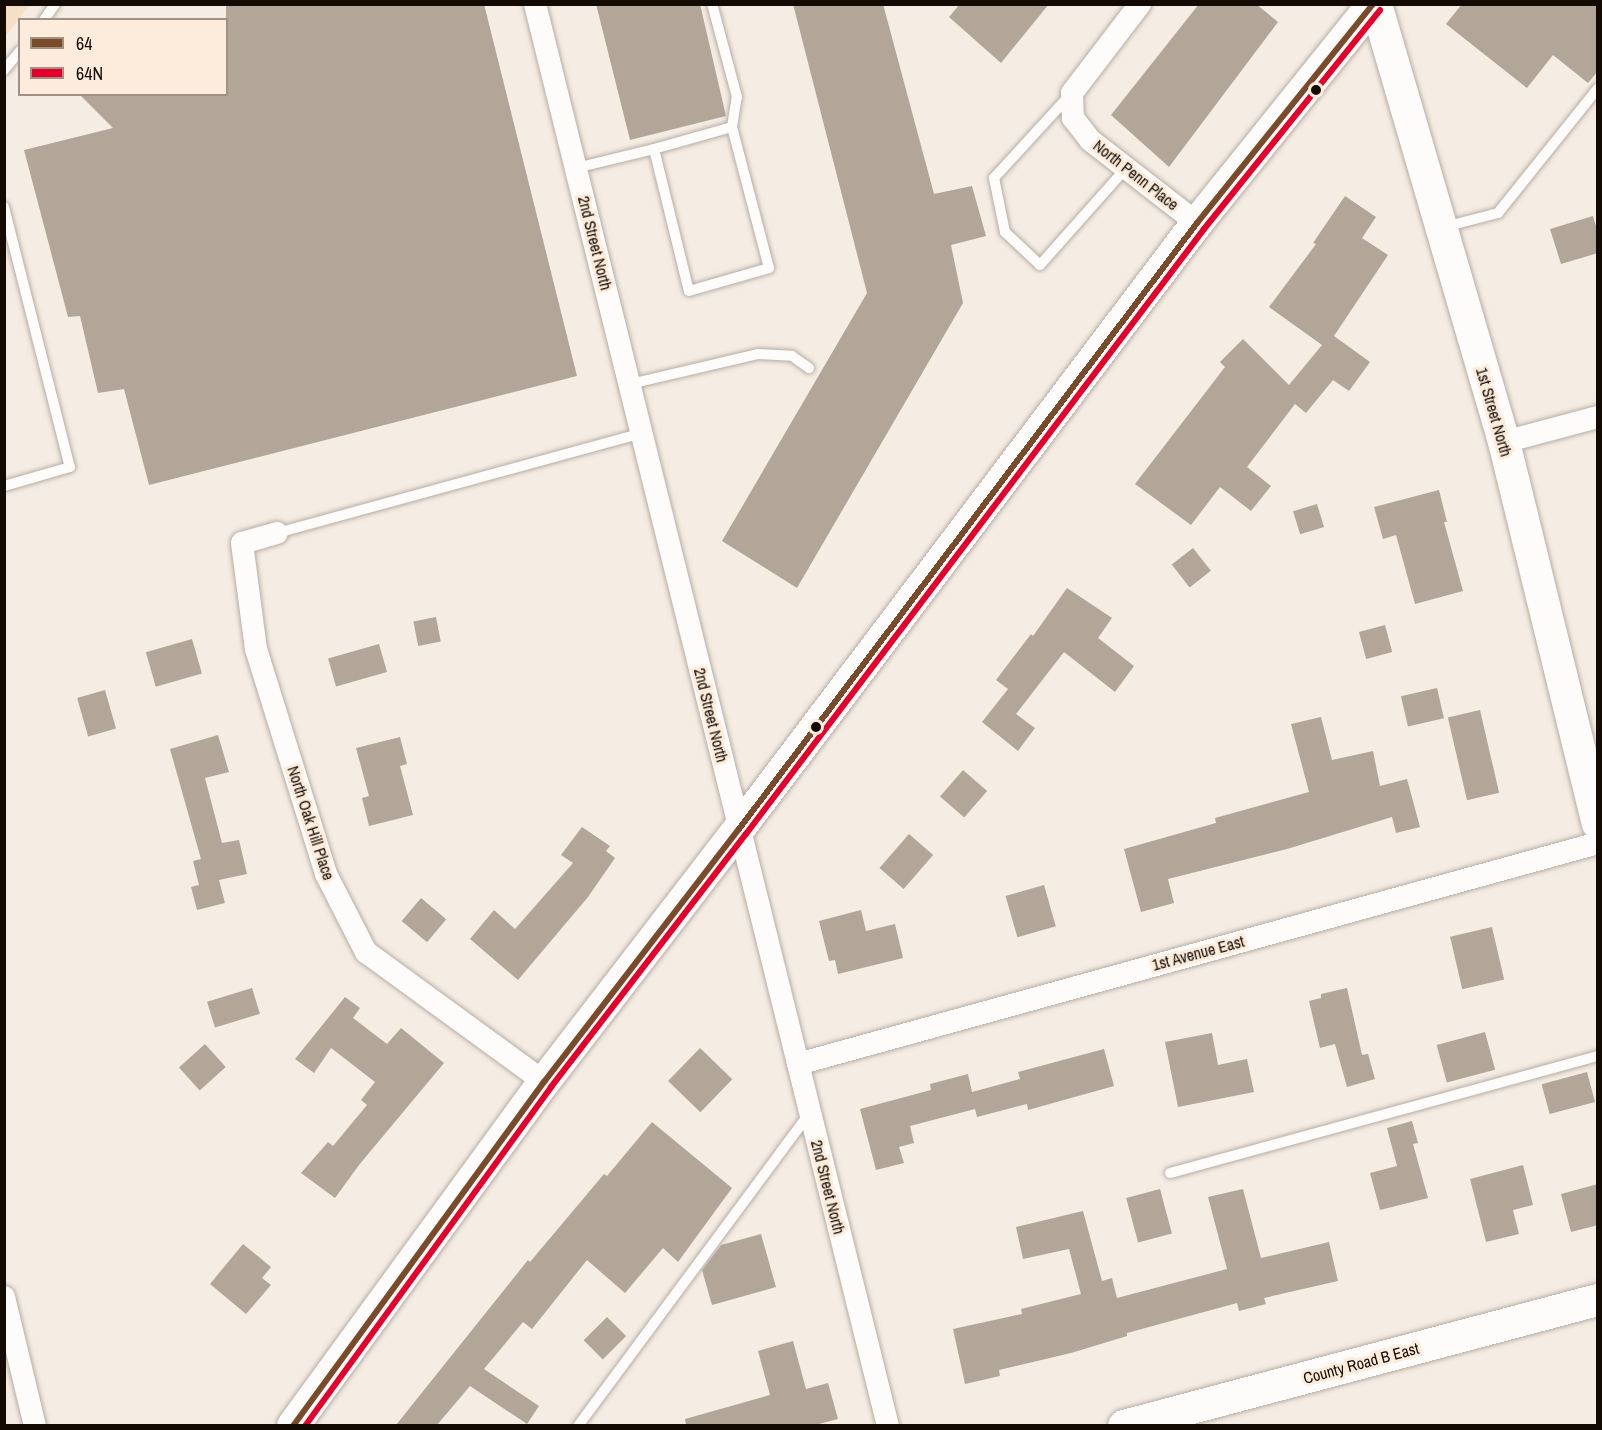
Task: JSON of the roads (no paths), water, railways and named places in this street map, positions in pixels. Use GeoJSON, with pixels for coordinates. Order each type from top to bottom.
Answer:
{"type":"FeatureCollection","features":[{"type":"Feature","properties":{"kind":"street","name":"2nd Street North"},"geometry":{"type":"LineString","coordinates":[[535,4],[888,1425]]}},
{"type":"Feature","properties":{"kind":"street"},"geometry":{"type":"LineString","coordinates":[[1072,93],[1140,4]]}},
{"type":"Feature","properties":{"kind":"street"},"geometry":{"type":"LineString","coordinates":[[293,1425],[544,1082],[739,829],[1197,223],[1375,4]]}},
{"type":"Feature","properties":{"kind":"street","name":"1st Street North"},"geometry":{"type":"LineString","coordinates":[[1375,4],[1504,442],[1598,824]]}},
{"type":"Feature","properties":{"kind":"street","name":"North Penn Place"},"geometry":{"type":"LineString","coordinates":[[1072,93],[1073,118],[1090,140],[1197,223]]}},
{"type":"Feature","properties":{"kind":"street"},"geometry":{"type":"LineString","coordinates":[[1504,442],[1598,417]]}},
{"type":"Feature","properties":{"kind":"street","name":"North Oak Hill Place"},"geometry":{"type":"LineString","coordinates":[[277,533],[242,543],[256,650],[326,874],[366,952],[544,1082]]}},
{"type":"Feature","properties":{"kind":"street","name":"1st Avenue East"},"geometry":{"type":"LineString","coordinates":[[798,1064],[1598,843]]}},
{"type":"Feature","properties":{"kind":"street"},"geometry":{"type":"LineString","coordinates":[[4,1297],[35,1425]]}},
{"type":"Feature","properties":{"kind":"street","name":"County Road B East"},"geometry":{"type":"LineString","coordinates":[[1124,1425],[1598,1300]]}},
{"type":"Feature","properties":{"kind":"lane"},"geometry":{"type":"LineString","coordinates":[[45,18],[55,4]]}},
{"type":"Feature","properties":{"kind":"lane"},"geometry":{"type":"LineString","coordinates":[[654,149],[689,291],[769,268],[732,127],[737,97],[712,4]]}},
{"type":"Feature","properties":{"kind":"lane"},"geometry":{"type":"LineString","coordinates":[[4,70],[18,53]]}},
{"type":"Feature","properties":{"kind":"lane"},"geometry":{"type":"LineString","coordinates":[[1441,228],[1498,213],[1598,88]]}},
{"type":"Feature","properties":{"kind":"lane"},"geometry":{"type":"LineString","coordinates":[[1072,93],[994,178],[1005,232],[1040,265],[1126,168]]}},
{"type":"Feature","properties":{"kind":"lane"},"geometry":{"type":"LineString","coordinates":[[576,168],[732,127]]}},
{"type":"Feature","properties":{"kind":"lane"},"geometry":{"type":"LineString","coordinates":[[4,207],[70,467],[4,486]]}},
{"type":"Feature","properties":{"kind":"lane"},"geometry":{"type":"LineString","coordinates":[[630,384],[758,354],[792,356],[809,368]]}},
{"type":"Feature","properties":{"kind":"lane"},"geometry":{"type":"LineString","coordinates":[[277,533],[643,433]]}},
{"type":"Feature","properties":{"kind":"lane"},"geometry":{"type":"LineString","coordinates":[[1170,1173],[1598,1056]]}},
{"type":"Feature","properties":{"kind":"lane"},"geometry":{"type":"LineString","coordinates":[[578,1425],[810,1112]]}}]}
